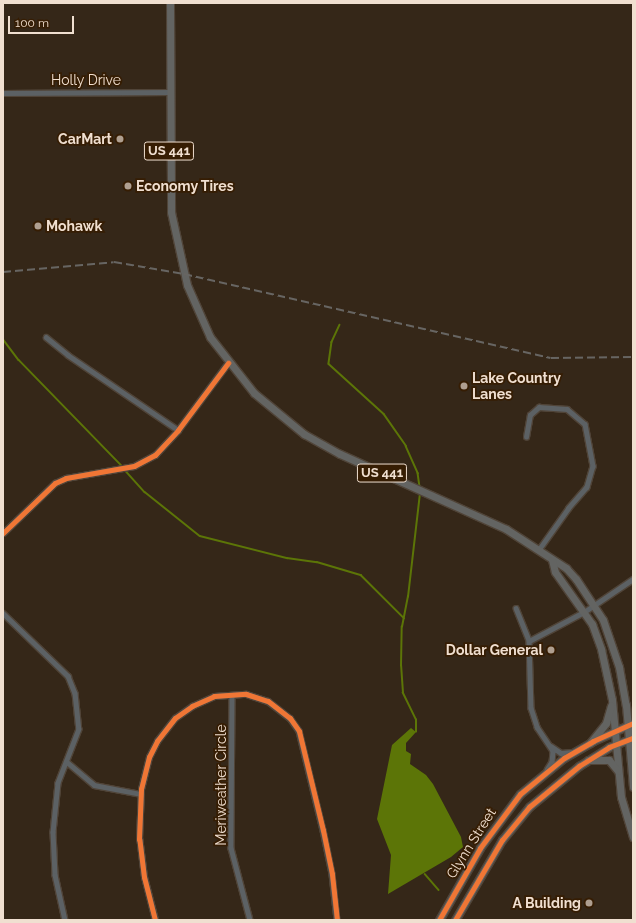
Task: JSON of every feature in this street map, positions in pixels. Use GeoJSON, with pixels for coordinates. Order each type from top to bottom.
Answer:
{"type":"FeatureCollection","features":[{"type":"Feature","properties":{"kind":"highway","name":"US 441"},"geometry":{"type":"LineString","coordinates":[[170,3],[170,200],[177,248],[198,312],[210,337],[228,363],[263,402],[316,442],[483,518],[539,550],[571,574],[594,605],[611,641],[624,692],[630,724],[633,787]]}},
{"type":"Feature","properties":{"kind":"highway"},"geometry":{"type":"LineString","coordinates":[[552,560],[555,572],[584,612],[601,649],[612,700],[618,773],[623,806],[633,836]]}},
{"type":"Feature","properties":{"kind":"highway"},"geometry":{"type":"LineString","coordinates":[[624,692],[633,704]]}},
{"type":"Feature","properties":{"kind":"highway"},"geometry":{"type":"LineString","coordinates":[[590,743],[606,723],[612,700]]}},
{"type":"Feature","properties":{"kind":"highway"},"geometry":{"type":"LineString","coordinates":[[588,760],[609,760],[618,773]]}},
{"type":"Feature","properties":{"kind":"main road","name":"Glynn Street"},"geometry":{"type":"LineString","coordinates":[[439,920],[498,821],[520,794],[546,771],[574,752],[615,730],[630,724]]}},
{"type":"Feature","properties":{"kind":"main road","name":"Glynn Street"},"geometry":{"type":"LineString","coordinates":[[455,920],[502,840],[521,816],[552,785],[616,743],[631,739]]}},
{"type":"Feature","properties":{"kind":"street","name":"Holly Drive"},"geometry":{"type":"LineString","coordinates":[[3,93],[170,92]]}},
{"type":"Feature","properties":{"kind":"street"},"geometry":{"type":"LineString","coordinates":[[46,337],[68,355],[178,430]]}},
{"type":"Feature","properties":{"kind":"street"},"geometry":{"type":"LineString","coordinates":[[3,533],[55,483],[66,478],[134,466],[155,455],[178,430],[228,363]]}},
{"type":"Feature","properties":{"kind":"street"},"geometry":{"type":"LineString","coordinates":[[526,437],[530,415],[539,407],[567,409],[585,424],[593,466],[588,487],[569,508],[539,550]]}},
{"type":"Feature","properties":{"kind":"street"},"geometry":{"type":"LineString","coordinates":[[529,641],[584,612],[633,580]]}},
{"type":"Feature","properties":{"kind":"street"},"geometry":{"type":"LineString","coordinates":[[516,608],[529,641],[530,708],[537,727],[551,746],[561,752],[574,752]]}},
{"type":"Feature","properties":{"kind":"street"},"geometry":{"type":"LineString","coordinates":[[3,613],[68,676],[75,693],[79,728],[58,783],[53,832],[55,875],[65,920]]}},
{"type":"Feature","properties":{"kind":"street"},"geometry":{"type":"LineString","coordinates":[[155,920],[144,877],[139,839],[141,794],[149,757],[157,741],[175,718],[192,706],[214,696],[246,694],[268,701],[290,718],[299,731],[325,837],[337,920]]}},
{"type":"Feature","properties":{"kind":"street","name":"Meriweather Circle"},"geometry":{"type":"LineString","coordinates":[[232,695],[232,848],[250,920]]}},
{"type":"Feature","properties":{"kind":"street"},"geometry":{"type":"LineString","coordinates":[[546,771],[553,756],[551,746]]}},
{"type":"Feature","properties":{"kind":"street"},"geometry":{"type":"LineString","coordinates":[[67,762],[94,785],[141,794]]}},
{"type":"Feature","properties":{"kind":"shaded area"},"geometry":{"type":"Polygon","coordinates":[[[411,728],[416,732],[406,743],[406,751],[411,754],[410,764],[426,775],[433,784],[461,837],[463,847],[451,857],[388,894],[391,855],[377,819],[392,745],[411,728]]]}},
{"type":"Feature","properties":{"kind":"waterway"},"geometry":{"type":"LineString","coordinates":[[340,325],[332,342],[329,364],[384,414],[406,446],[418,473],[420,487]]}},
{"type":"Feature","properties":{"kind":"waterway"},"geometry":{"type":"LineString","coordinates":[[3,339],[19,360],[122,466]]}},
{"type":"Feature","properties":{"kind":"waterway"},"geometry":{"type":"LineString","coordinates":[[124,469],[145,492],[200,536],[287,558],[317,562],[361,575],[404,618]]}},
{"type":"Feature","properties":{"kind":"waterway"},"geometry":{"type":"LineString","coordinates":[[416,732],[416,720],[403,693],[401,666],[402,627],[408,597],[420,493]]}},
{"type":"Feature","properties":{"kind":"waterway"},"geometry":{"type":"LineString","coordinates":[[425,874],[439,890]]}},
{"type":"Feature","properties":{"kind":"railway"},"geometry":{"type":"LineString","coordinates":[[3,272],[114,262],[184,274],[551,358],[633,357]]}},
{"type":"Feature","properties":{"kind":"cycle path"},"geometry":{"type":"LineString","coordinates":[[3,533],[55,483],[66,478],[134,466],[155,455],[178,430],[228,363]]}},
{"type":"Feature","properties":{"kind":"cycle path"},"geometry":{"type":"LineString","coordinates":[[155,920],[144,877],[139,839],[141,789],[149,757],[157,741],[175,718],[192,706],[214,696],[246,694],[268,701],[290,718],[299,731],[332,874],[337,920]]}},
{"type":"Feature","properties":{"kind":"cycle path"},"geometry":{"type":"LineString","coordinates":[[439,920],[480,848],[520,794],[564,758],[593,741],[633,723]]}},
{"type":"Feature","properties":{"kind":"cycle path"},"geometry":{"type":"LineString","coordinates":[[455,920],[502,840],[529,807],[579,766],[609,747],[633,738]]}},
{"type":"Feature","properties":{"kind":"place","name":"CarMart"},"geometry":{"type":"Point","coordinates":[120,139]}},
{"type":"Feature","properties":{"kind":"place","name":"Economy Tires"},"geometry":{"type":"Point","coordinates":[128,186]}},
{"type":"Feature","properties":{"kind":"place","name":"Mohawk"},"geometry":{"type":"Point","coordinates":[38,226]}},
{"type":"Feature","properties":{"kind":"place","name":"Lake Country Lanes"},"geometry":{"type":"Point","coordinates":[464,386]}},
{"type":"Feature","properties":{"kind":"place","name":"Dollar General"},"geometry":{"type":"Point","coordinates":[551,650]}},
{"type":"Feature","properties":{"kind":"place","name":"A Building"},"geometry":{"type":"Point","coordinates":[589,903]}}]}
